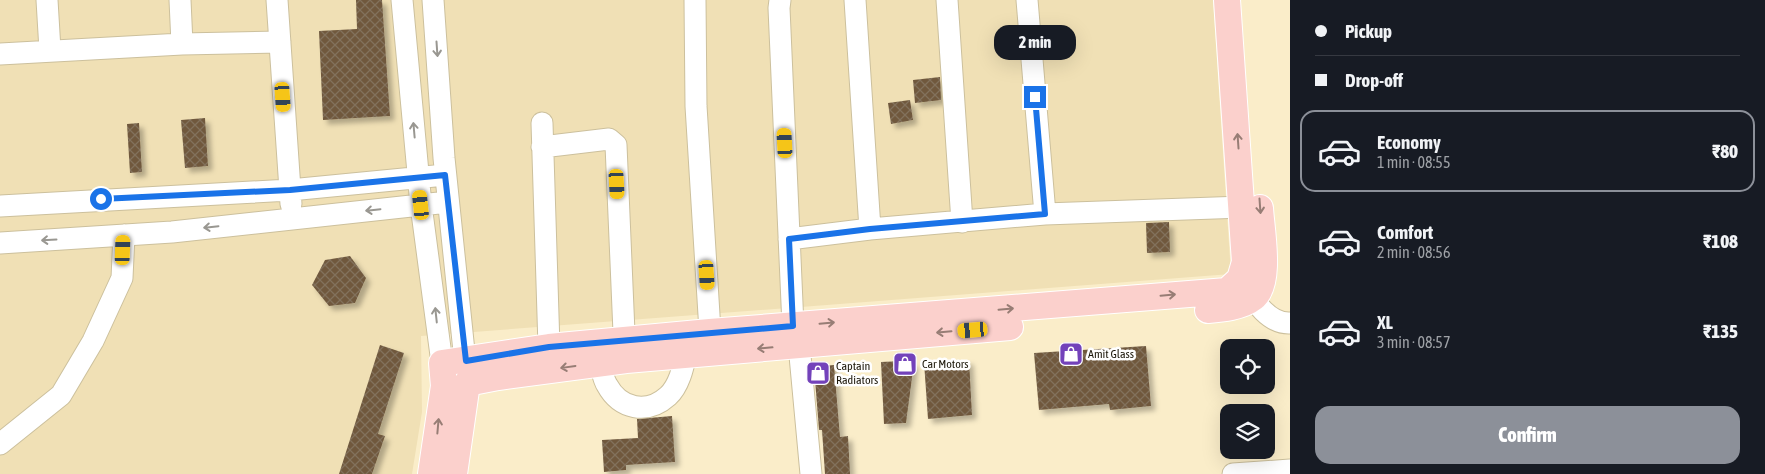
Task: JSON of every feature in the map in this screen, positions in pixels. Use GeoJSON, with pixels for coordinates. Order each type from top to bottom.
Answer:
{"type":"FeatureCollection","features":[{"type":"Feature","properties":{"kind":"main road"},"geometry":{"type":"LineString","coordinates":[[1227,0],[1247,289]]}},
{"type":"Feature","properties":{"kind":"main road"},"geometry":{"type":"LineString","coordinates":[[454,373],[600,363],[625,350],[711,342],[796,335],[1224,309],[1247,289],[1262,287],[1264,262],[1245,0]]}},
{"type":"Feature","properties":{"kind":"main road"},"geometry":{"type":"LineString","coordinates":[[454,373],[549,347],[686,354],[711,342]]}},
{"type":"Feature","properties":{"kind":"main road"},"geometry":{"type":"LineString","coordinates":[[431,474],[454,373]]}},
{"type":"Feature","properties":{"kind":"main road"},"geometry":{"type":"LineString","coordinates":[[454,373],[454,474]]}},
{"type":"Feature","properties":{"kind":"street"},"geometry":{"type":"LineString","coordinates":[[47,0],[50,50]]}},
{"type":"Feature","properties":{"kind":"street"},"geometry":{"type":"LineString","coordinates":[[180,0],[182,44]]}},
{"type":"Feature","properties":{"kind":"street"},"geometry":{"type":"LineString","coordinates":[[277,0],[292,219]]}},
{"type":"Feature","properties":{"kind":"street"},"geometry":{"type":"LineString","coordinates":[[402,0],[421,205],[454,373]]}},
{"type":"Feature","properties":{"kind":"street"},"geometry":{"type":"LineString","coordinates":[[434,0],[448,202],[454,373]]}},
{"type":"Feature","properties":{"kind":"street"},"geometry":{"type":"LineString","coordinates":[[695,0],[696,106],[711,342]]}},
{"type":"Feature","properties":{"kind":"street"},"geometry":{"type":"LineString","coordinates":[[780,0],[789,239],[796,335],[811,474]]}},
{"type":"Feature","properties":{"kind":"street"},"geometry":{"type":"LineString","coordinates":[[855,0],[870,229]]}},
{"type":"Feature","properties":{"kind":"street"},"geometry":{"type":"LineString","coordinates":[[947,0],[962,222]]}},
{"type":"Feature","properties":{"kind":"street"},"geometry":{"type":"LineString","coordinates":[[1027,0],[1045,214]]}},
{"type":"Feature","properties":{"kind":"street"},"geometry":{"type":"LineString","coordinates":[[0,54],[182,44],[280,42]]}},
{"type":"Feature","properties":{"kind":"street"},"geometry":{"type":"LineString","coordinates":[[542,123],[549,347]]}},
{"type":"Feature","properties":{"kind":"street"},"geometry":{"type":"LineString","coordinates":[[542,147],[608,139],[616,145],[625,350]]}},
{"type":"Feature","properties":{"kind":"street"},"geometry":{"type":"LineString","coordinates":[[0,206],[290,190],[445,175]]}},
{"type":"Feature","properties":{"kind":"street"},"geometry":{"type":"LineString","coordinates":[[0,243],[124,235],[448,202]]}},
{"type":"Feature","properties":{"kind":"street"},"geometry":{"type":"LineString","coordinates":[[789,239],[870,229],[1045,214],[1242,207]]}},
{"type":"Feature","properties":{"kind":"street"},"geometry":{"type":"LineString","coordinates":[[0,444],[61,395],[84,357],[122,278],[124,235]]}},
{"type":"Feature","properties":{"kind":"street"},"geometry":{"type":"LineString","coordinates":[[1247,289],[1268,315],[1277,320],[1290,323]]}},
{"type":"Feature","properties":{"kind":"street"},"geometry":{"type":"LineString","coordinates":[[600,363],[607,385],[618,400],[633,408],[653,406],[668,395],[681,376],[686,354]]}},
{"type":"Feature","properties":{"kind":"street"},"geometry":{"type":"LineString","coordinates":[[1233,474],[1290,470]]}},
{"type":"Feature","properties":{"kind":"shaded area"},"geometry":{"type":"Polygon","coordinates":[[[0,0],[1213,0],[1231,274],[421,336],[422,412],[412,474],[0,474],[0,0]]]}},
{"type":"Feature","properties":{"kind":"building"},"geometry":{"type":"Polygon","coordinates":[[[356,0],[382,0],[390,116],[323,120],[319,31],[357,29],[356,0]]]}},
{"type":"Feature","properties":{"kind":"building"},"geometry":{"type":"Polygon","coordinates":[[[940,77],[941,100],[915,103],[913,80],[940,77]]]}},
{"type":"Feature","properties":{"kind":"building"},"geometry":{"type":"Polygon","coordinates":[[[910,100],[913,120],[891,124],[888,103],[910,100]]]}},
{"type":"Feature","properties":{"kind":"building"},"geometry":{"type":"Polygon","coordinates":[[[205,118],[208,166],[185,168],[181,120],[205,118]]]}},
{"type":"Feature","properties":{"kind":"building"},"geometry":{"type":"Polygon","coordinates":[[[139,123],[142,172],[130,173],[127,124],[139,123]]]}},
{"type":"Feature","properties":{"kind":"building"},"geometry":{"type":"Polygon","coordinates":[[[1169,222],[1170,252],[1147,253],[1146,223],[1169,222]]]}},
{"type":"Feature","properties":{"kind":"building"},"geometry":{"type":"Polygon","coordinates":[[[350,256],[366,278],[355,303],[329,306],[312,285],[325,260],[350,256]]]}},
{"type":"Feature","properties":{"kind":"building"},"geometry":{"type":"Polygon","coordinates":[[[380,345],[404,353],[378,434],[385,436],[372,474],[339,474],[380,345]]]}},
{"type":"Feature","properties":{"kind":"building"},"geometry":{"type":"Polygon","coordinates":[[[1146,346],[1151,406],[1110,410],[1109,404],[1039,410],[1034,353],[1146,346]]]}},
{"type":"Feature","properties":{"kind":"building"},"geometry":{"type":"Polygon","coordinates":[[[969,360],[972,415],[928,419],[924,362],[969,360]]]}},
{"type":"Feature","properties":{"kind":"building"},"geometry":{"type":"Polygon","coordinates":[[[902,361],[902,363],[914,363],[906,423],[884,424],[881,362],[902,361]]]}},
{"type":"Feature","properties":{"kind":"building"},"geometry":{"type":"Polygon","coordinates":[[[834,365],[840,437],[848,436],[850,474],[825,474],[822,430],[819,430],[814,367],[834,365]]]}},
{"type":"Feature","properties":{"kind":"building"},"geometry":{"type":"Polygon","coordinates":[[[672,416],[675,462],[626,465],[626,470],[604,472],[602,440],[638,438],[637,419],[672,416]]]}},
{"type":"Feature","properties":{"kind":"place","name":"Amit Glass"},"geometry":{"type":"Point","coordinates":[1071,354]}},
{"type":"Feature","properties":{"kind":"place","name":"Car Motors"},"geometry":{"type":"Point","coordinates":[905,364]}},
{"type":"Feature","properties":{"kind":"place","name":"Captain Radiators"},"geometry":{"type":"Point","coordinates":[818,373]}},
{"type":"Feature","properties":{"kind":"route"},"geometry":{"type":"LineString","coordinates":[[101,199],[290,190],[445,175],[466,361],[549,347],[793,326],[789,239],[870,229],[1045,214],[1035,97]]}}]}
